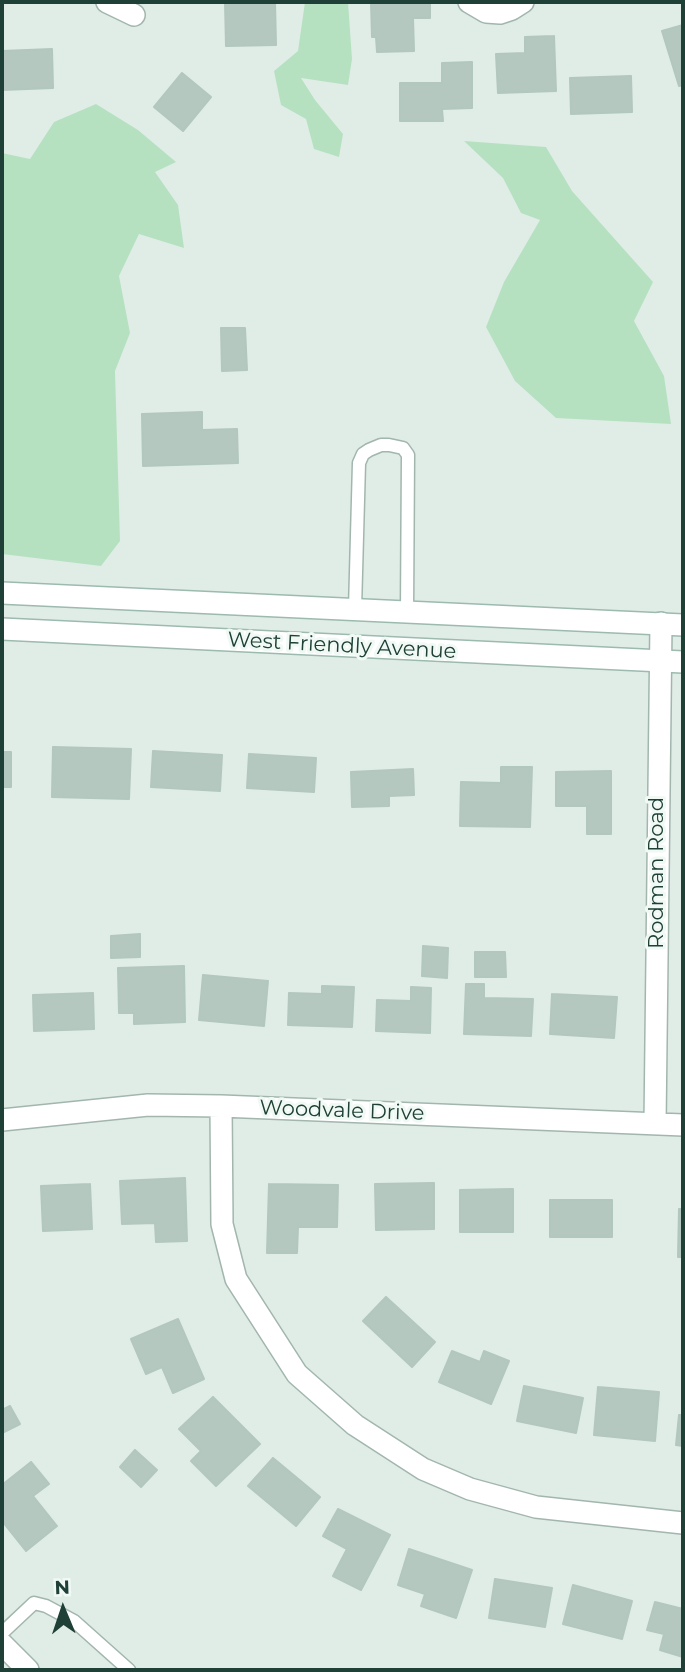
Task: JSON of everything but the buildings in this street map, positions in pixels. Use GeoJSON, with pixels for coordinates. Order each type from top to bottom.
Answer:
{"type":"FeatureCollection","features":[{"type":"Feature","properties":{"kind":"street"},"geometry":{"type":"LineString","coordinates":[[107,2],[137,8]]}},
{"type":"Feature","properties":{"kind":"street"},"geometry":{"type":"LineString","coordinates":[[469,2],[486,12],[500,13],[523,2]]}},
{"type":"Feature","properties":{"kind":"street","name":"West Friendly Avenue"},"geometry":{"type":"LineString","coordinates":[[2,593],[683,625]]}},
{"type":"Feature","properties":{"kind":"street","name":"Rodman Road"},"geometry":{"type":"LineString","coordinates":[[655,1124],[661,623]]}},
{"type":"Feature","properties":{"kind":"street","name":"West Friendly Avenue"},"geometry":{"type":"LineString","coordinates":[[2,629],[683,663]]}},
{"type":"Feature","properties":{"kind":"street","name":"Woodvale Drive"},"geometry":{"type":"LineString","coordinates":[[2,1120],[148,1105],[683,1125]]}},
{"type":"Feature","properties":{"kind":"street"},"geometry":{"type":"LineString","coordinates":[[221,1106],[222,1224],[236,1279],[297,1374],[355,1425],[423,1469],[470,1489],[536,1507],[683,1523]]}},
{"type":"Feature","properties":{"kind":"street"},"geometry":{"type":"LineString","coordinates":[[2,1644],[29,1670]]}},
{"type":"Feature","properties":{"kind":"lane"},"geometry":{"type":"LineString","coordinates":[[355,609],[359,463],[363,454],[373,448],[397,445],[408,455],[407,611]]}},
{"type":"Feature","properties":{"kind":"lane"},"geometry":{"type":"LineString","coordinates":[[2,1633],[34,1603],[46,1606],[75,1621],[129,1670]]}},
{"type":"Feature","properties":{"kind":"green space"},"geometry":{"type":"Polygon","coordinates":[[[305,2],[348,2],[352,59],[348,85],[301,78],[343,134],[339,157],[314,149],[306,119],[281,105],[274,71],[298,51],[305,2]]]}},
{"type":"Feature","properties":{"kind":"green space"},"geometry":{"type":"Polygon","coordinates":[[[96,104],[138,130],[176,162],[155,172],[178,205],[184,248],[139,234],[119,276],[130,333],[115,371],[120,541],[101,566],[2,554],[2,153],[30,159],[54,122],[96,104]]]}},
{"type":"Feature","properties":{"kind":"green space"},"geometry":{"type":"Polygon","coordinates":[[[464,141],[546,147],[572,191],[653,282],[634,321],[664,376],[671,424],[556,418],[515,381],[486,327],[504,282],[540,220],[521,213],[503,178],[464,141]]]}}]}
